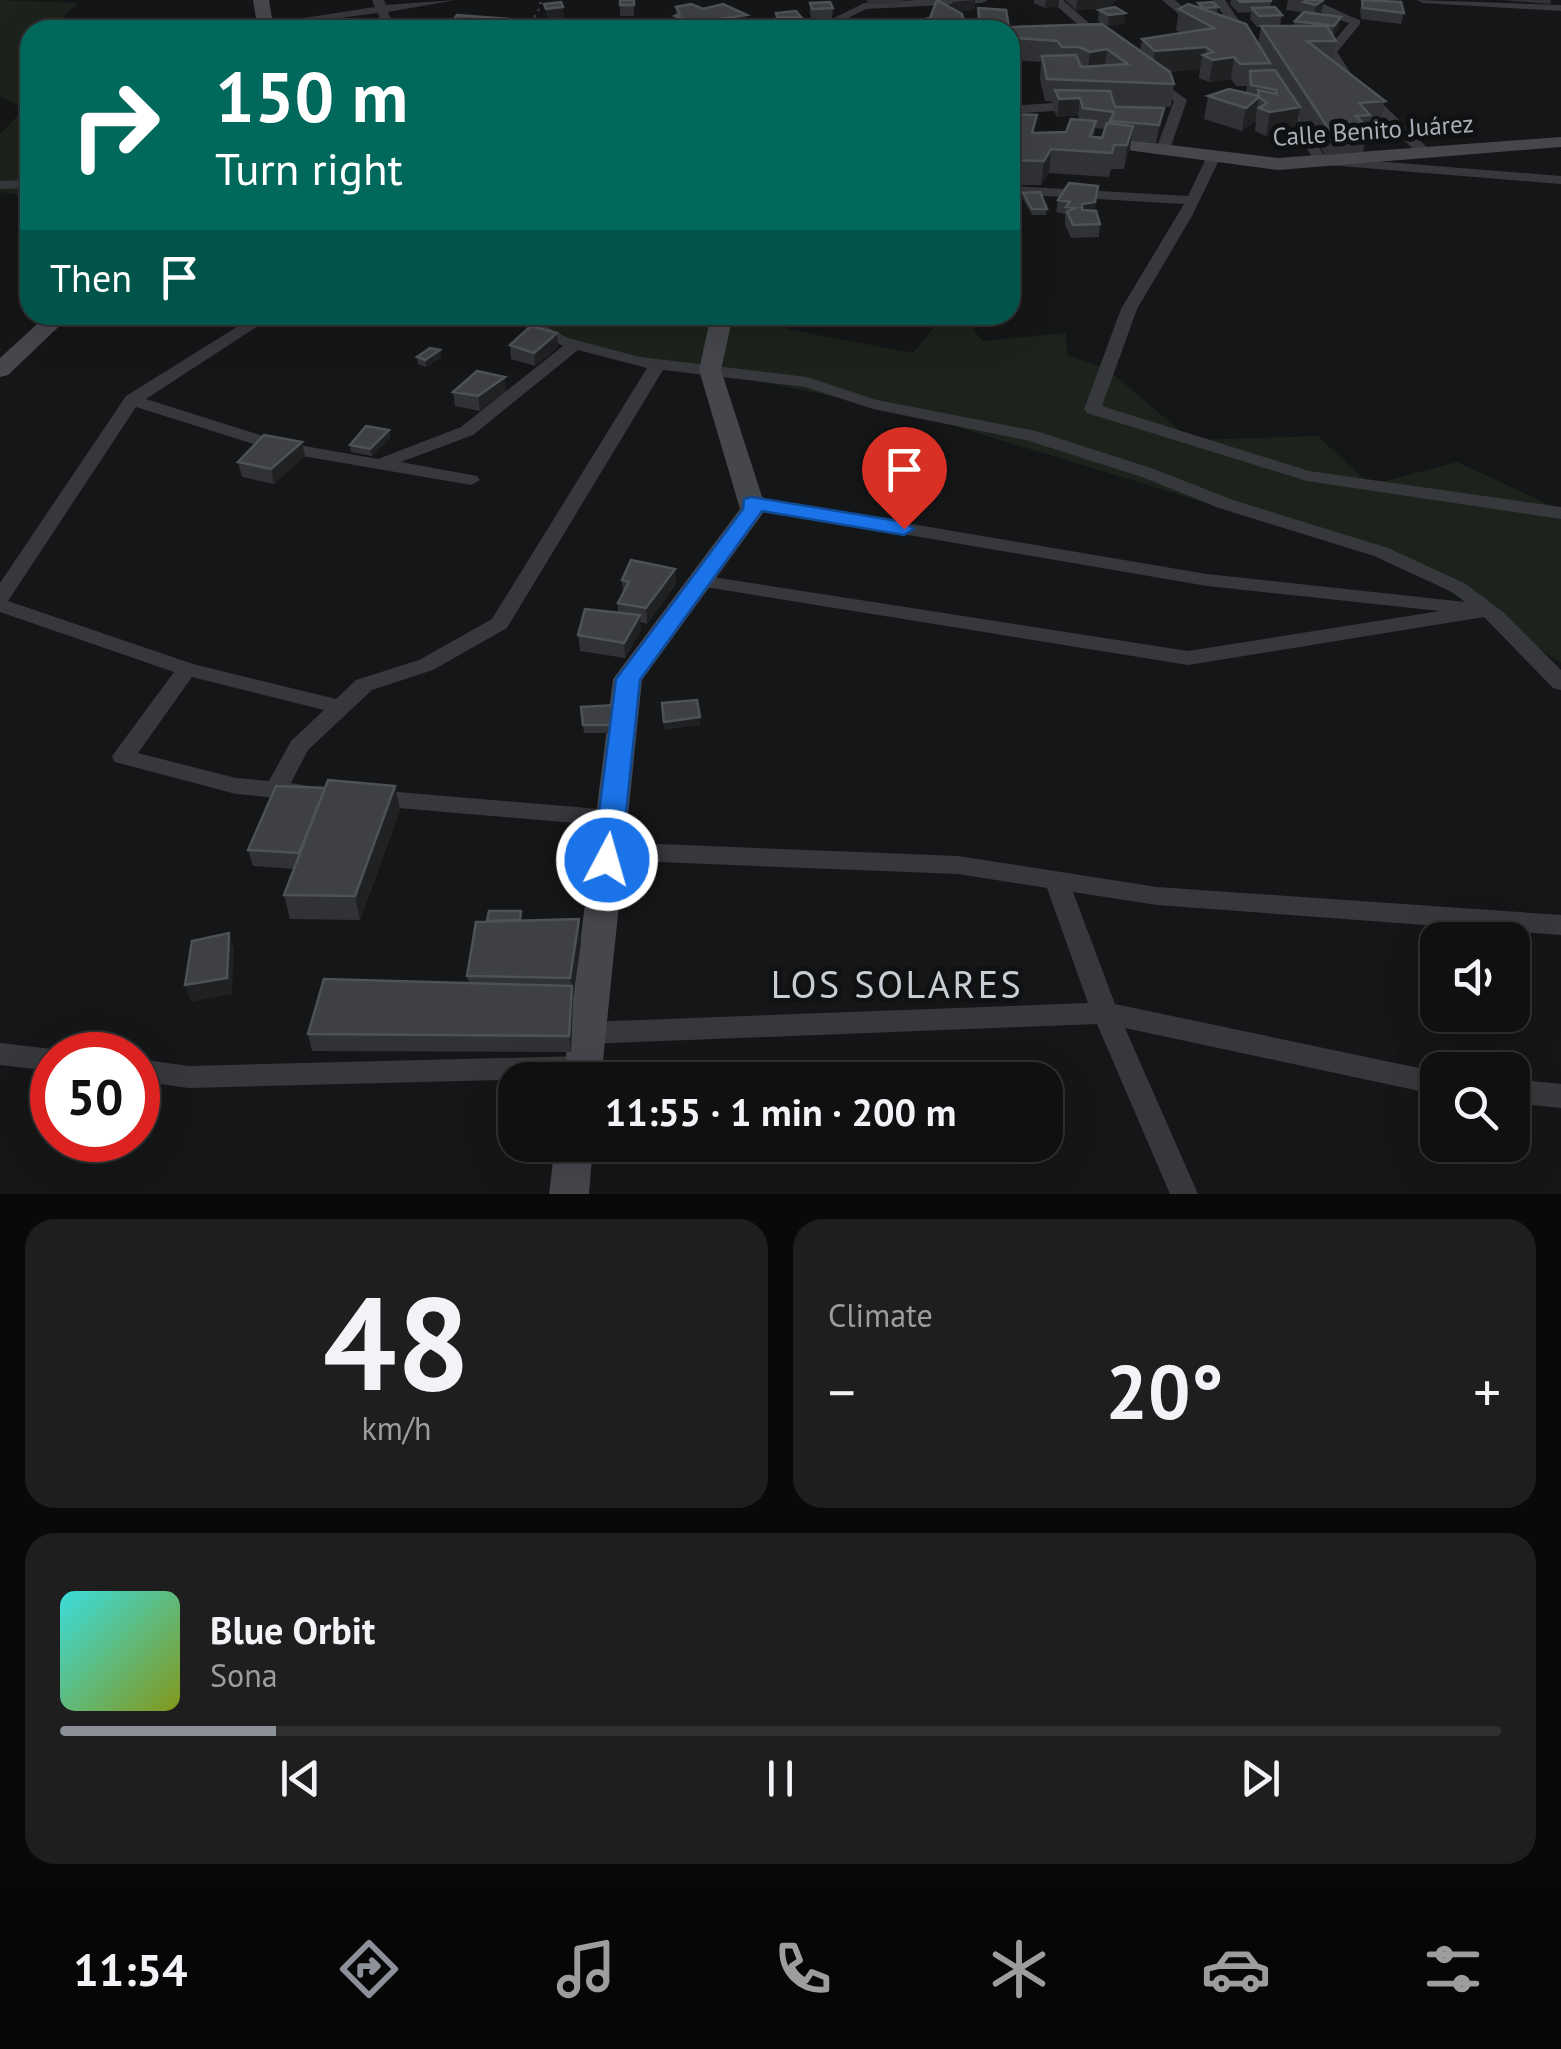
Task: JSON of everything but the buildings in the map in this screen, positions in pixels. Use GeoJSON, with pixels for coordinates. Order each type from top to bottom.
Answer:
{"type":"FeatureCollection","features":[{"type":"Feature","properties":{"kind":"main road","name":"Calle Benito Juárez"},"geometry":{"type":"LineString","coordinates":[[1073,139],[1278,164],[1561,142]]}},
{"type":"Feature","properties":{"kind":"main road"},"geometry":{"type":"LineString","coordinates":[[0,370],[49,325]]}},
{"type":"Feature","properties":{"kind":"main road"},"geometry":{"type":"LineString","coordinates":[[584,1062],[628,679],[753,509],[710,370],[720,325]]}},
{"type":"Feature","properties":{"kind":"main road"},"geometry":{"type":"LineString","coordinates":[[568,1194],[572,1162]]}},
{"type":"Feature","properties":{"kind":"street"},"geometry":{"type":"LineString","coordinates":[[304,20],[381,4],[450,0]]}},
{"type":"Feature","properties":{"kind":"street"},"geometry":{"type":"LineString","coordinates":[[839,20],[860,4],[944,5],[982,0]]}},
{"type":"Feature","properties":{"kind":"street"},"geometry":{"type":"LineString","coordinates":[[1056,0],[1112,50]]}},
{"type":"Feature","properties":{"kind":"street"},"geometry":{"type":"LineString","coordinates":[[1168,0],[1188,20],[1203,26]]}},
{"type":"Feature","properties":{"kind":"street"},"geometry":{"type":"LineString","coordinates":[[1219,0],[1253,50],[1219,32]]}},
{"type":"Feature","properties":{"kind":"street"},"geometry":{"type":"LineString","coordinates":[[1310,0],[1332,14],[1356,22],[1331,52],[1345,74],[1425,153]]}},
{"type":"Feature","properties":{"kind":"street"},"geometry":{"type":"LineString","coordinates":[[1422,0],[1561,8]]}},
{"type":"Feature","properties":{"kind":"street"},"geometry":{"type":"LineString","coordinates":[[944,5],[954,18]]}},
{"type":"Feature","properties":{"kind":"street"},"geometry":{"type":"LineString","coordinates":[[1140,70],[1181,100],[1163,150]]}},
{"type":"Feature","properties":{"kind":"street"},"geometry":{"type":"LineString","coordinates":[[1273,82],[1321,162],[1561,180]]}},
{"type":"Feature","properties":{"kind":"street"},"geometry":{"type":"LineString","coordinates":[[1020,109],[1096,104],[1177,110]]}},
{"type":"Feature","properties":{"kind":"street"},"geometry":{"type":"LineString","coordinates":[[1214,156],[1129,309],[1093,409],[1307,476],[1561,512]]}},
{"type":"Feature","properties":{"kind":"street"},"geometry":{"type":"LineString","coordinates":[[1020,191],[1192,200]]}},
{"type":"Feature","properties":{"kind":"street"},"geometry":{"type":"LineString","coordinates":[[251,325],[132,400],[0,601],[187,669],[340,707]]}},
{"type":"Feature","properties":{"kind":"street"},"geometry":{"type":"LineString","coordinates":[[533,325],[574,344],[658,364],[807,382],[873,404],[1030,434],[1238,508],[1382,552],[1459,588],[1561,683]]}},
{"type":"Feature","properties":{"kind":"street"},"geometry":{"type":"LineString","coordinates":[[381,464],[467,431],[574,344]]}},
{"type":"Feature","properties":{"kind":"street"},"geometry":{"type":"LineString","coordinates":[[276,790],[299,746],[364,685],[426,665],[500,622],[658,364]]}},
{"type":"Feature","properties":{"kind":"street"},"geometry":{"type":"LineString","coordinates":[[132,400],[279,446],[471,480]]}},
{"type":"Feature","properties":{"kind":"street"},"geometry":{"type":"LineString","coordinates":[[752,503],[1208,580],[1486,610]]}},
{"type":"Feature","properties":{"kind":"street"},"geometry":{"type":"LineString","coordinates":[[700,581],[1188,658],[1486,610]]}},
{"type":"Feature","properties":{"kind":"street"},"geometry":{"type":"LineString","coordinates":[[187,669],[123,758],[236,786],[316,793]]}},
{"type":"Feature","properties":{"kind":"street"},"geometry":{"type":"LineString","coordinates":[[355,796],[612,818]]}},
{"type":"Feature","properties":{"kind":"street"},"geometry":{"type":"LineString","coordinates":[[608,850],[958,865],[1157,896],[1561,925]]}},
{"type":"Feature","properties":{"kind":"street"},"geometry":{"type":"LineString","coordinates":[[1056,880],[1106,1014],[1184,1194]]}},
{"type":"Feature","properties":{"kind":"street"},"geometry":{"type":"LineString","coordinates":[[587,1033],[1106,1014],[1420,1080]]}},
{"type":"Feature","properties":{"kind":"street"},"geometry":{"type":"LineString","coordinates":[[3,1060],[30,1060]]}},
{"type":"Feature","properties":{"kind":"street"},"geometry":{"type":"LineString","coordinates":[[160,1073],[189,1076],[498,1074]]}},
{"type":"Feature","properties":{"kind":"street"},"geometry":{"type":"LineString","coordinates":[[1530,1093],[1561,1096]]}},
{"type":"Feature","properties":{"kind":"shaded area"},"geometry":{"type":"Polygon","coordinates":[[[0,0],[78,3],[64,16],[66,20],[20,20],[20,107],[0,96],[0,0]]]}},
{"type":"Feature","properties":{"kind":"shaded area"},"geometry":{"type":"Polygon","coordinates":[[[20,113],[20,195],[0,192],[0,134],[20,113]]]}},
{"type":"Feature","properties":{"kind":"shaded area"},"geometry":{"type":"Polygon","coordinates":[[[524,325],[778,325],[913,353],[936,325],[969,325],[983,341],[1066,333],[1067,355],[1107,369],[1191,440],[1318,436],[1370,485],[1457,462],[1561,510],[1561,663],[1406,564],[902,410],[574,345],[524,325]]]}},
{"type":"Feature","properties":{"kind":"district","name":"LOS SOLARES"},"geometry":{"type":"Point","coordinates":[897,983]}},
{"type":"Feature","properties":{"kind":"route"},"geometry":{"type":"LineString","coordinates":[[607,860],[628,679],[753,509],[752,503],[904,529]]}}]}
